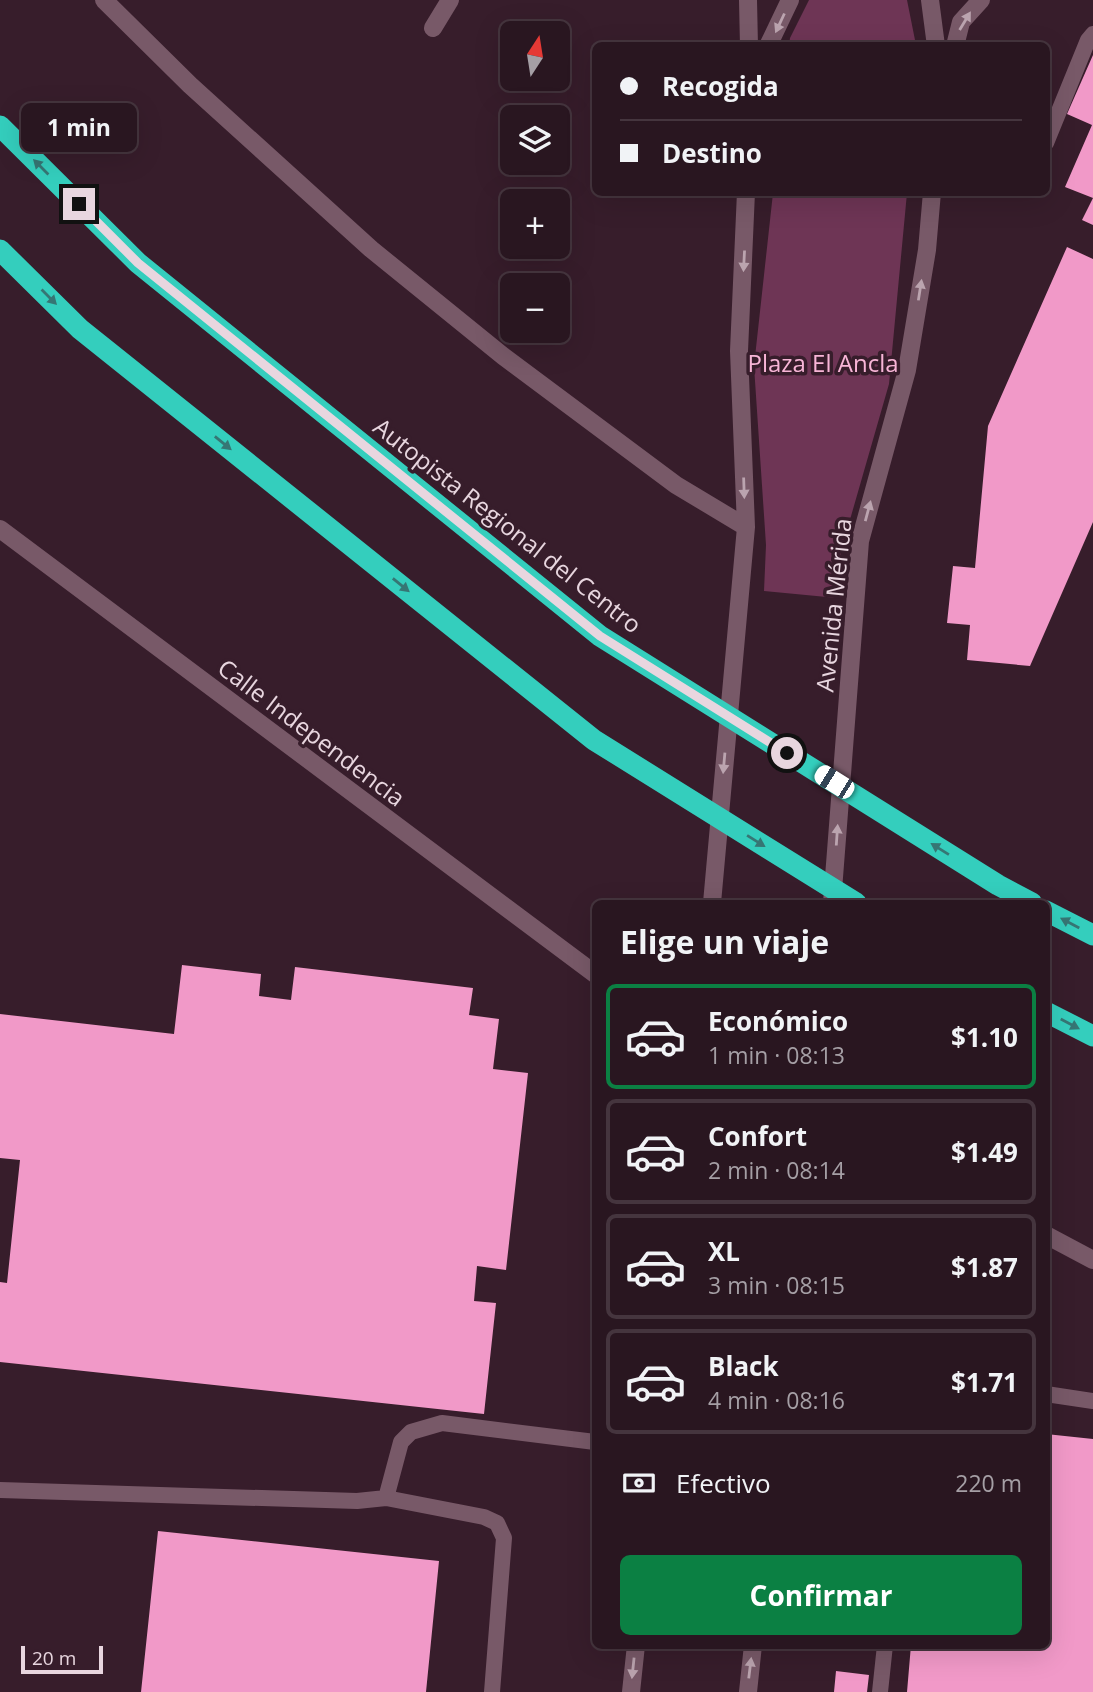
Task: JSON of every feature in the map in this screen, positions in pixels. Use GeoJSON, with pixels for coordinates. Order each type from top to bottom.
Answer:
{"type":"FeatureCollection","features":[{"type":"Feature","properties":{"kind":"highway","name":"Autopista Regional del Centro"},"geometry":{"type":"LineString","coordinates":[[0,126],[138,263],[600,636],[998,885],[1026,900]]}},
{"type":"Feature","properties":{"kind":"highway"},"geometry":{"type":"LineString","coordinates":[[0,250],[80,328],[594,740],[851,900]]}},
{"type":"Feature","properties":{"kind":"highway"},"geometry":{"type":"LineString","coordinates":[[1050,913],[1093,935]]}},
{"type":"Feature","properties":{"kind":"highway"},"geometry":{"type":"LineString","coordinates":[[1050,1014],[1093,1037]]}},
{"type":"Feature","properties":{"kind":"street"},"geometry":{"type":"LineString","coordinates":[[104,0],[190,85],[371,249],[503,356],[676,485],[746,527]]}},
{"type":"Feature","properties":{"kind":"street"},"geometry":{"type":"LineString","coordinates":[[433,28],[450,0]]}},
{"type":"Feature","properties":{"kind":"street"},"geometry":{"type":"LineString","coordinates":[[748,0],[749,42]]}},
{"type":"Feature","properties":{"kind":"street"},"geometry":{"type":"LineString","coordinates":[[770,42],[790,0]]}},
{"type":"Feature","properties":{"kind":"street"},"geometry":{"type":"LineString","coordinates":[[930,0],[935,42]]}},
{"type":"Feature","properties":{"kind":"street"},"geometry":{"type":"LineString","coordinates":[[956,42],[961,22],[981,0]]}},
{"type":"Feature","properties":{"kind":"street"},"geometry":{"type":"LineString","coordinates":[[712,900],[746,527],[739,351],[746,196]]}},
{"type":"Feature","properties":{"kind":"street","name":"Avenida Mérida"},"geometry":{"type":"LineString","coordinates":[[832,900],[860,541],[907,370],[927,250],[932,196]]}},
{"type":"Feature","properties":{"kind":"street","name":"Calle Independencia"},"geometry":{"type":"LineString","coordinates":[[0,529],[592,972]]}},
{"type":"Feature","properties":{"kind":"street"},"geometry":{"type":"LineString","coordinates":[[1050,1237],[1093,1260]]}},
{"type":"Feature","properties":{"kind":"street"},"geometry":{"type":"LineString","coordinates":[[631,1692],[636,1649]]}},
{"type":"Feature","properties":{"kind":"street"},"geometry":{"type":"LineString","coordinates":[[748,1692],[753,1649]]}},
{"type":"Feature","properties":{"kind":"lane"},"geometry":{"type":"LineString","coordinates":[[1050,133],[1088,40],[1093,34]]}},
{"type":"Feature","properties":{"kind":"lane"},"geometry":{"type":"LineString","coordinates":[[1050,1395],[1093,1401]]}},
{"type":"Feature","properties":{"kind":"lane"},"geometry":{"type":"LineString","coordinates":[[386,1498],[401,1442],[411,1432],[442,1423],[592,1442]]}},
{"type":"Feature","properties":{"kind":"lane"},"geometry":{"type":"LineString","coordinates":[[0,1490],[329,1501],[386,1498],[484,1517],[497,1523],[504,1538],[492,1692]]}},
{"type":"Feature","properties":{"kind":"lane"},"geometry":{"type":"LineString","coordinates":[[880,1692],[885,1649]]}},
{"type":"Feature","properties":{"kind":"green space"},"geometry":{"type":"Polygon","coordinates":[[[809,0],[907,0],[915,42],[789,42],[809,0]]]}},
{"type":"Feature","properties":{"kind":"green space","name":"Plaza El Ancla"},"geometry":{"type":"Polygon","coordinates":[[[773,196],[907,196],[889,384],[841,551],[837,598],[764,591],[766,545],[754,366],[773,196]]]}},
{"type":"Feature","properties":{"kind":"building"},"geometry":{"type":"Polygon","coordinates":[[[1093,55],[1093,198],[1065,187],[1092,125],[1067,114],[1093,55]]]}},
{"type":"Feature","properties":{"kind":"building"},"geometry":{"type":"Polygon","coordinates":[[[1093,198],[1093,225],[1082,220],[1093,198]]]}},
{"type":"Feature","properties":{"kind":"building"},"geometry":{"type":"Polygon","coordinates":[[[1067,247],[1093,259],[1093,522],[1030,666],[967,660],[970,625],[947,623],[953,566],[975,568],[988,426],[1067,247]]]}},
{"type":"Feature","properties":{"kind":"building"},"geometry":{"type":"Polygon","coordinates":[[[182,965],[261,974],[259,996],[291,1000],[295,967],[473,988],[469,1015],[499,1019],[493,1069],[528,1073],[506,1270],[477,1266],[474,1301],[496,1303],[484,1414],[0,1362],[0,1282],[7,1283],[20,1160],[0,1158],[0,1014],[174,1034],[182,965]]]}},
{"type":"Feature","properties":{"kind":"building"},"geometry":{"type":"Polygon","coordinates":[[[1050,1434],[1093,1439],[1093,1692],[907,1692],[911,1649],[1050,1649],[1050,1434]]]}},
{"type":"Feature","properties":{"kind":"building"},"geometry":{"type":"Polygon","coordinates":[[[158,1531],[439,1561],[426,1692],[141,1692],[158,1531]]]}},
{"type":"Feature","properties":{"kind":"building"},"geometry":{"type":"Polygon","coordinates":[[[836,1671],[869,1675],[867,1692],[834,1692],[836,1671]]]}},
{"type":"Feature","properties":{"kind":"route"},"geometry":{"type":"LineString","coordinates":[[79,204],[138,263],[600,636],[787,753]]}}]}
